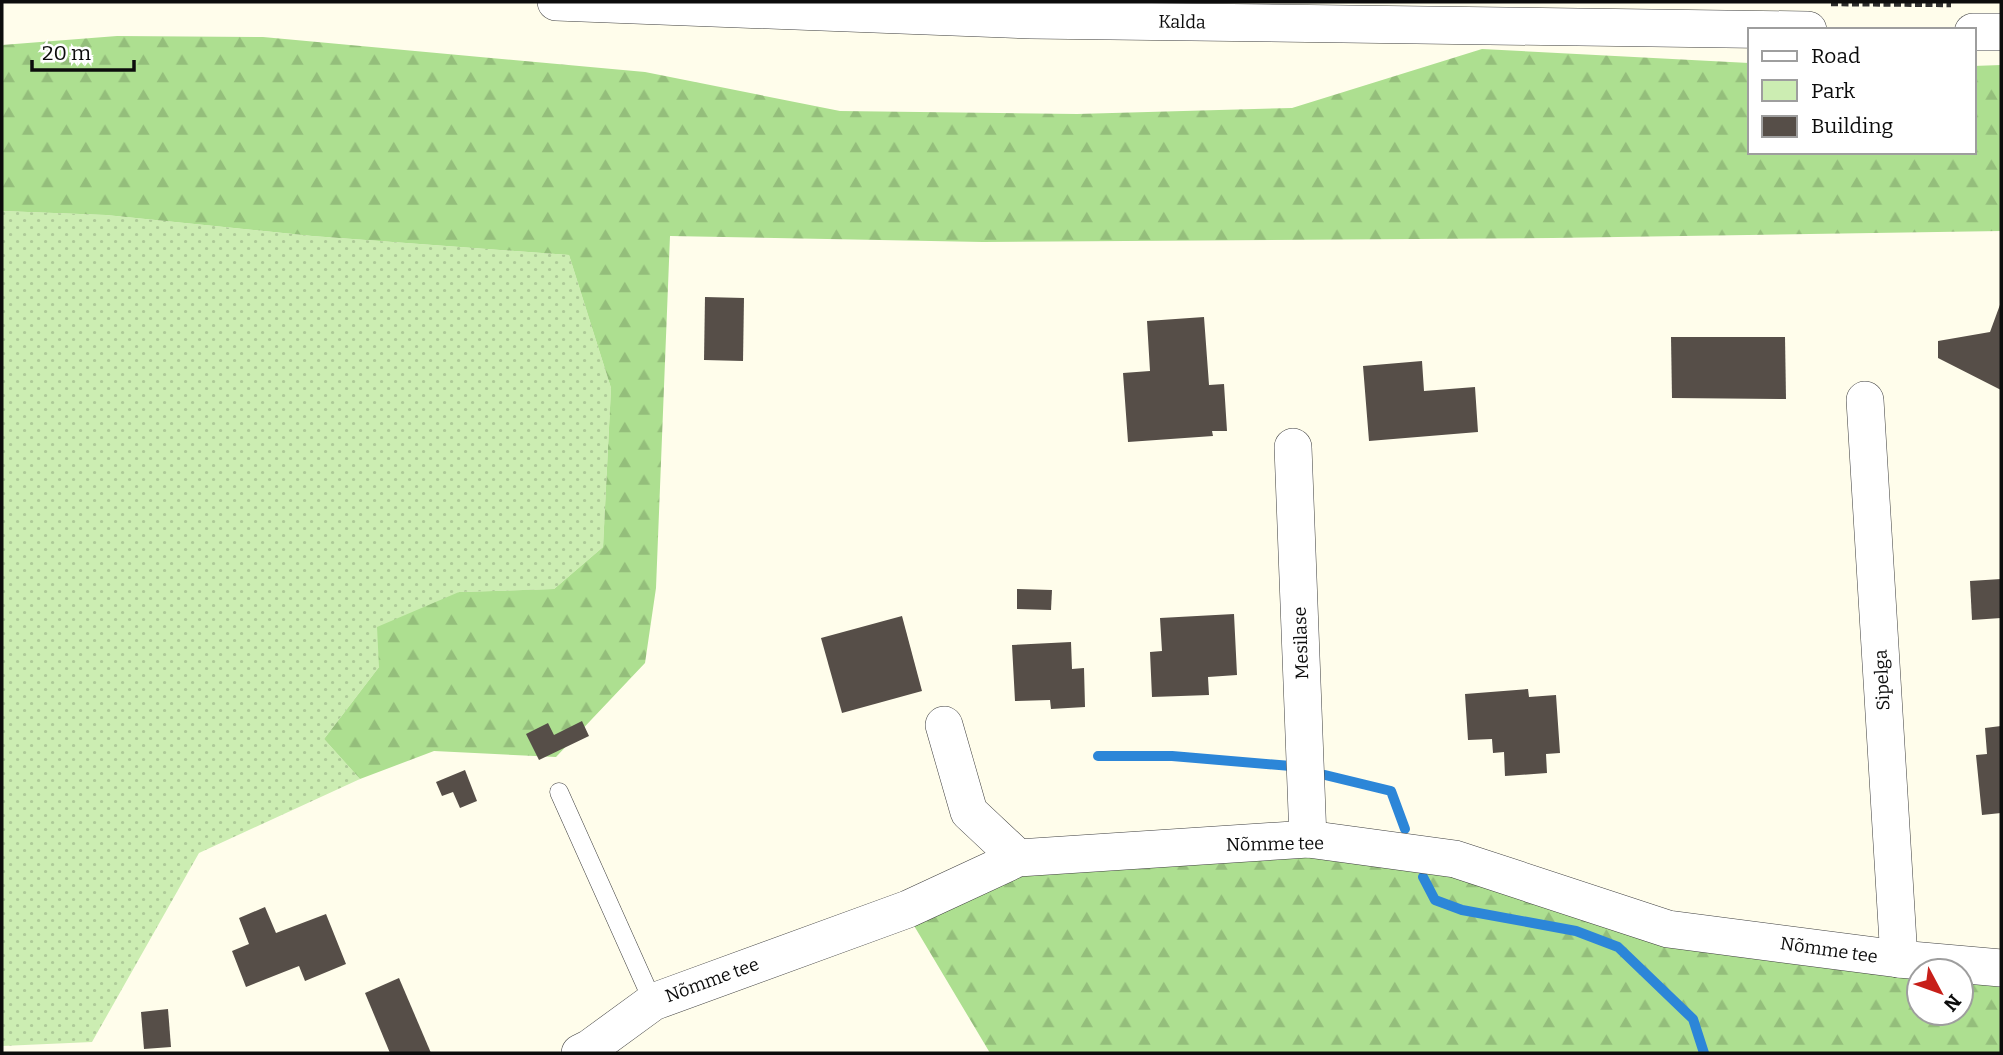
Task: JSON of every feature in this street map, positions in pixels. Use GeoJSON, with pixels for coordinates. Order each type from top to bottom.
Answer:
{"type":"FeatureCollection","features":[{"type":"Feature","properties":{"kind":"street","name":"Kalda"},"geometry":{"type":"LineString","coordinates":[[556,2],[1748,29]]}},
{"type":"Feature","properties":{"kind":"street"},"geometry":{"type":"LineString","coordinates":[[1975,32],[2001,32]]}},
{"type":"Feature","properties":{"kind":"street","name":"Sipelga"},"geometry":{"type":"LineString","coordinates":[[1865,400],[1899,959]]}},
{"type":"Feature","properties":{"kind":"street","name":"Mesilase"},"geometry":{"type":"LineString","coordinates":[[1293,447],[1308,839]]}},
{"type":"Feature","properties":{"kind":"street"},"geometry":{"type":"LineString","coordinates":[[944,724],[969,812],[1018,858]]}},
{"type":"Feature","properties":{"kind":"street","name":"Nõmme tee"},"geometry":{"type":"LineString","coordinates":[[580,1053],[653,1002],[908,909],[1018,858],[1308,839],[1455,859],[1668,929],[1899,959],[2001,968]]}},
{"type":"Feature","properties":{"kind":"lane"},"geometry":{"type":"LineString","coordinates":[[559,792],[653,1002]]}},
{"type":"Feature","properties":{"kind":"green space"},"geometry":{"type":"Polygon","coordinates":[[[117,36],[263,37],[645,72],[840,111],[1077,114],[1292,108],[1482,49],[1748,63],[1748,154],[1975,154],[1975,66],[2001,65],[2001,231],[1553,238],[983,242],[670,236],[656,588],[645,663],[556,757],[434,751],[360,779],[324,739],[379,667],[377,627],[459,592],[554,589],[603,547],[611,388],[569,255],[312,236],[106,215],[2,211],[2,45],[117,36]]]}},
{"type":"Feature","properties":{"kind":"green space"},"geometry":{"type":"Polygon","coordinates":[[[2,211],[106,215],[312,236],[569,255],[611,388],[603,547],[554,589],[459,592],[379,667],[324,739],[360,779],[199,853],[92,1042],[2,1046],[2,211]]]}},
{"type":"Feature","properties":{"kind":"green space"},"geometry":{"type":"Polygon","coordinates":[[[1308,856],[1449,874],[1905,972],[1905,1027],[1975,1027],[1975,979],[2001,981],[2001,1053],[990,1053],[913,924],[1026,874],[1308,856]]]}},
{"type":"Feature","properties":{"kind":"building"},"geometry":{"type":"Polygon","coordinates":[[[705,297],[744,298],[743,361],[704,360],[705,297]]]}},
{"type":"Feature","properties":{"kind":"building"},"geometry":{"type":"Polygon","coordinates":[[[2001,302],[2001,390],[1938,358],[1938,341],[1990,332],[2001,302]]]}},
{"type":"Feature","properties":{"kind":"building"},"geometry":{"type":"Polygon","coordinates":[[[1204,317],[1209,385],[1224,384],[1227,431],[1212,431],[1213,436],[1128,442],[1123,373],[1150,371],[1147,321],[1204,317]]]}},
{"type":"Feature","properties":{"kind":"building"},"geometry":{"type":"Polygon","coordinates":[[[1671,337],[1785,337],[1786,399],[1672,398],[1671,337]]]}},
{"type":"Feature","properties":{"kind":"building"},"geometry":{"type":"Polygon","coordinates":[[[1422,361],[1424,391],[1475,387],[1478,432],[1369,441],[1363,366],[1422,361]]]}},
{"type":"Feature","properties":{"kind":"building"},"geometry":{"type":"Polygon","coordinates":[[[2001,579],[2001,618],[1972,620],[1970,581],[2001,579]]]}},
{"type":"Feature","properties":{"kind":"building"},"geometry":{"type":"Polygon","coordinates":[[[1017,589],[1052,590],[1051,610],[1017,609],[1017,589]]]}},
{"type":"Feature","properties":{"kind":"building"},"geometry":{"type":"Polygon","coordinates":[[[1234,614],[1237,675],[1208,677],[1209,695],[1152,697],[1150,652],[1162,651],[1160,618],[1234,614]]]}},
{"type":"Feature","properties":{"kind":"building"},"geometry":{"type":"Polygon","coordinates":[[[902,616],[922,691],[842,713],[821,638],[902,616]]]}},
{"type":"Feature","properties":{"kind":"building"},"geometry":{"type":"Polygon","coordinates":[[[1071,642],[1072,669],[1084,668],[1085,707],[1051,709],[1050,700],[1015,701],[1012,645],[1071,642]]]}},
{"type":"Feature","properties":{"kind":"building"},"geometry":{"type":"Polygon","coordinates":[[[1528,689],[1529,697],[1556,695],[1560,753],[1546,754],[1547,773],[1505,776],[1504,752],[1493,753],[1492,739],[1468,740],[1465,694],[1528,689]]]}},
{"type":"Feature","properties":{"kind":"building"},"geometry":{"type":"Polygon","coordinates":[[[582,721],[589,736],[539,760],[526,734],[548,723],[554,735],[582,721]]]}},
{"type":"Feature","properties":{"kind":"building"},"geometry":{"type":"Polygon","coordinates":[[[2001,726],[2001,813],[1982,815],[1976,755],[1987,754],[1985,728],[2001,726]]]}},
{"type":"Feature","properties":{"kind":"building"},"geometry":{"type":"Polygon","coordinates":[[[465,770],[477,801],[460,808],[453,792],[442,796],[436,782],[465,770]]]}},
{"type":"Feature","properties":{"kind":"building"},"geometry":{"type":"Polygon","coordinates":[[[265,907],[276,933],[326,914],[346,964],[305,981],[299,966],[246,987],[232,951],[249,944],[239,918],[265,907]]]}},
{"type":"Feature","properties":{"kind":"building"},"geometry":{"type":"Polygon","coordinates":[[[399,978],[431,1053],[390,1053],[365,993],[399,978]]]}},
{"type":"Feature","properties":{"kind":"building"},"geometry":{"type":"Polygon","coordinates":[[[168,1009],[171,1047],[144,1049],[141,1012],[168,1009]]]}},
{"type":"Feature","properties":{"kind":"waterway"},"geometry":{"type":"LineString","coordinates":[[1098,756],[1172,756],[1291,766]]}},
{"type":"Feature","properties":{"kind":"waterway"},"geometry":{"type":"LineString","coordinates":[[1325,775],[1391,791],[1405,829]]}},
{"type":"Feature","properties":{"kind":"waterway"},"geometry":{"type":"LineString","coordinates":[[1423,877],[1435,900],[1462,910],[1576,931],[1618,947],[1693,1019],[1704,1053]]}}]}
